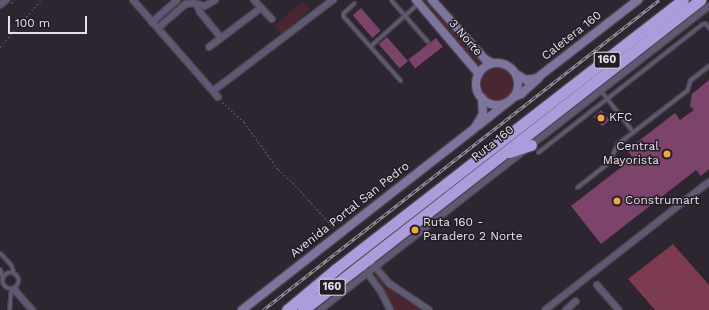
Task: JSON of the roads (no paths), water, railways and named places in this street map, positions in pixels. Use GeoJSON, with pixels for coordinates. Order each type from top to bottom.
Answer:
{"type":"FeatureCollection","features":[{"type":"Feature","properties":{"kind":"highway","name":"Ruta 160"},"geometry":{"type":"LineString","coordinates":[[287,310],[683,0]]}},
{"type":"Feature","properties":{"kind":"highway","name":"Ruta 160"},"geometry":{"type":"LineString","coordinates":[[303,310],[368,266],[499,156],[700,0]]}},
{"type":"Feature","properties":{"kind":"highway"},"geometry":{"type":"LineString","coordinates":[[499,156],[534,148]]}},
{"type":"Feature","properties":{"kind":"highway"},"geometry":{"type":"LineString","coordinates":[[358,253],[368,266]]}},
{"type":"Feature","properties":{"kind":"street"},"geometry":{"type":"LineString","coordinates":[[0,5],[6,0]]}},
{"type":"Feature","properties":{"kind":"street"},"geometry":{"type":"LineString","coordinates":[[133,0],[218,97]]}},
{"type":"Feature","properties":{"kind":"street"},"geometry":{"type":"LineString","coordinates":[[152,22],[177,0]]}},
{"type":"Feature","properties":{"kind":"street"},"geometry":{"type":"LineString","coordinates":[[158,28],[184,5],[191,3],[207,6],[215,0]]}},
{"type":"Feature","properties":{"kind":"street"},"geometry":{"type":"LineString","coordinates":[[254,0],[272,20]]}},
{"type":"Feature","properties":{"kind":"street"},"geometry":{"type":"LineString","coordinates":[[213,91],[333,0]]}},
{"type":"Feature","properties":{"kind":"street","name":"3 Norte"},"geometry":{"type":"LineString","coordinates":[[432,0],[484,59],[492,63],[506,65],[516,74]]}},
{"type":"Feature","properties":{"kind":"street","name":"Caletera 160"},"geometry":{"type":"LineString","coordinates":[[511,99],[521,94],[540,77],[638,0]]}},
{"type":"Feature","properties":{"kind":"street","name":"3 Norte"},"geometry":{"type":"LineString","coordinates":[[417,2],[479,74]]}},
{"type":"Feature","properties":{"kind":"street"},"geometry":{"type":"LineString","coordinates":[[197,5],[200,12],[221,38]]}},
{"type":"Feature","properties":{"kind":"street"},"geometry":{"type":"LineString","coordinates":[[320,310],[368,266],[534,148],[601,90],[709,6]]}},
{"type":"Feature","properties":{"kind":"street"},"geometry":{"type":"LineString","coordinates":[[209,47],[261,8]]}},
{"type":"Feature","properties":{"kind":"street","name":"3 Norte"},"geometry":{"type":"LineString","coordinates":[[482,98],[476,86],[479,74],[484,67],[492,63]]}},
{"type":"Feature","properties":{"kind":"street"},"geometry":{"type":"LineString","coordinates":[[482,98],[494,104],[511,99],[518,86],[516,74]]}},
{"type":"Feature","properties":{"kind":"street","name":"Caletera 160"},"geometry":{"type":"LineString","coordinates":[[516,74],[528,80],[540,77]]}},
{"type":"Feature","properties":{"kind":"street","name":"Avenida Portal San Pedro"},"geometry":{"type":"LineString","coordinates":[[474,129],[483,114],[482,98]]}},
{"type":"Feature","properties":{"kind":"street","name":"Avenida Portal San Pedro"},"geometry":{"type":"LineString","coordinates":[[242,310],[482,124],[511,99]]}},
{"type":"Feature","properties":{"kind":"street"},"geometry":{"type":"LineString","coordinates":[[545,310],[709,182]]}},
{"type":"Feature","properties":{"kind":"street"},"geometry":{"type":"LineString","coordinates":[[368,266],[390,310]]}},
{"type":"Feature","properties":{"kind":"street"},"geometry":{"type":"LineString","coordinates":[[368,266],[395,289],[429,310]]}},
{"type":"Feature","properties":{"kind":"street"},"geometry":{"type":"LineString","coordinates":[[598,285],[619,310]]}},
{"type":"Feature","properties":{"kind":"street"},"geometry":{"type":"LineString","coordinates":[[566,310],[576,301]]}},
{"type":"Feature","properties":{"kind":"lane"},"geometry":{"type":"LineString","coordinates":[[391,0],[427,40]]}},
{"type":"Feature","properties":{"kind":"lane"},"geometry":{"type":"LineString","coordinates":[[370,46],[404,16],[417,2]]}},
{"type":"Feature","properties":{"kind":"lane"},"geometry":{"type":"LineString","coordinates":[[354,3],[343,15],[400,80]]}},
{"type":"Feature","properties":{"kind":"lane"},"geometry":{"type":"LineString","coordinates":[[534,148],[607,98],[709,20]]}},
{"type":"Feature","properties":{"kind":"lane"},"geometry":{"type":"LineString","coordinates":[[705,23],[709,28]]}},
{"type":"Feature","properties":{"kind":"lane"},"geometry":{"type":"LineString","coordinates":[[648,53],[654,61]]}},
{"type":"Feature","properties":{"kind":"lane"},"geometry":{"type":"LineString","coordinates":[[577,187],[609,162],[615,146],[687,90],[690,80],[709,65]]}},
{"type":"Feature","properties":{"kind":"lane"},"geometry":{"type":"LineString","coordinates":[[601,90],[633,132]]}},
{"type":"Feature","properties":{"kind":"lane"},"geometry":{"type":"LineString","coordinates":[[0,252],[11,265],[13,272],[18,278],[12,287],[9,310]]}},
{"type":"Feature","properties":{"kind":"lane"},"geometry":{"type":"LineString","coordinates":[[0,269],[3,284],[12,287],[34,310]]}},
{"type":"Feature","properties":{"kind":"lane"},"geometry":{"type":"LineString","coordinates":[[2,278],[8,272],[13,272]]}},
{"type":"Feature","properties":{"kind":"lane"},"geometry":{"type":"LineString","coordinates":[[12,287],[30,310]]}},
{"type":"Feature","properties":{"kind":"railway"},"geometry":{"type":"LineString","coordinates":[[263,310],[659,0]]}},
{"type":"Feature","properties":{"kind":"place","name":"KFC"},"geometry":{"type":"Point","coordinates":[601,118]}},
{"type":"Feature","properties":{"kind":"place","name":"Central Mayorista"},"geometry":{"type":"Point","coordinates":[667,154]}},
{"type":"Feature","properties":{"kind":"place","name":"Construmart"},"geometry":{"type":"Point","coordinates":[617,201]}},
{"type":"Feature","properties":{"kind":"place","name":"Ruta 160 - Paradero 2 Norte"},"geometry":{"type":"Point","coordinates":[415,230]}}]}
